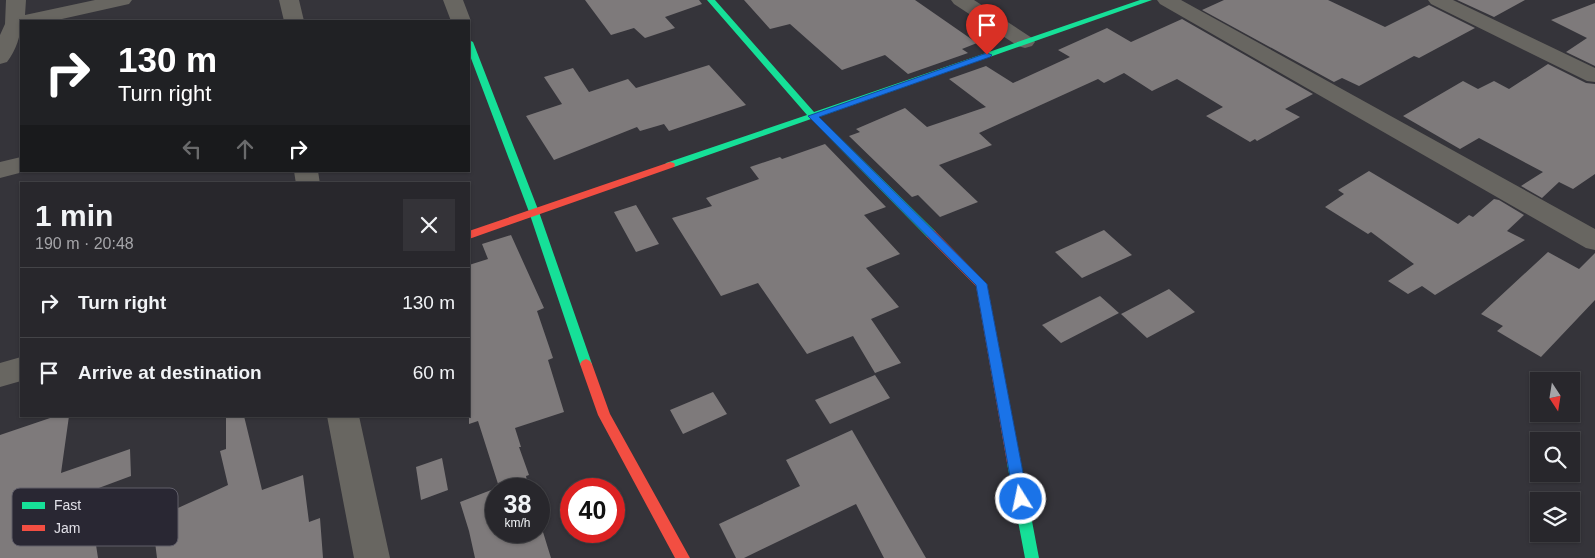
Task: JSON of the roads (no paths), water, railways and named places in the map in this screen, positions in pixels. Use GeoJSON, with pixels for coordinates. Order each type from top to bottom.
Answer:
{"type":"FeatureCollection","features":[{"type":"Feature","properties":{"kind":"street"},"geometry":{"type":"LineString","coordinates":[[0,58],[16,24],[16,0]]}},
{"type":"Feature","properties":{"kind":"street"},"geometry":{"type":"LineString","coordinates":[[34,20],[122,0]]}},
{"type":"Feature","properties":{"kind":"street"},"geometry":{"type":"LineString","coordinates":[[289,0],[294,20]]}},
{"type":"Feature","properties":{"kind":"street"},"geometry":{"type":"LineString","coordinates":[[453,0],[461,20]]}},
{"type":"Feature","properties":{"kind":"street"},"geometry":{"type":"LineString","coordinates":[[711,0],[813,116],[981,284],[1032,558]]}},
{"type":"Feature","properties":{"kind":"street"},"geometry":{"type":"LineString","coordinates":[[961,0],[1025,42]]}},
{"type":"Feature","properties":{"kind":"street"},"geometry":{"type":"LineString","coordinates":[[470,235],[1148,0]]}},
{"type":"Feature","properties":{"kind":"street"},"geometry":{"type":"LineString","coordinates":[[1167,0],[1595,241]]}},
{"type":"Feature","properties":{"kind":"street"},"geometry":{"type":"LineString","coordinates":[[1438,0],[1595,76]]}},
{"type":"Feature","properties":{"kind":"street"},"geometry":{"type":"LineString","coordinates":[[470,45],[534,212],[604,414],[684,558]]}},
{"type":"Feature","properties":{"kind":"street"},"geometry":{"type":"LineString","coordinates":[[0,170],[20,165]]}},
{"type":"Feature","properties":{"kind":"street"},"geometry":{"type":"LineString","coordinates":[[0,375],[20,369]]}},
{"type":"Feature","properties":{"kind":"street"},"geometry":{"type":"LineString","coordinates":[[343,417],[372,558]]}}]}
